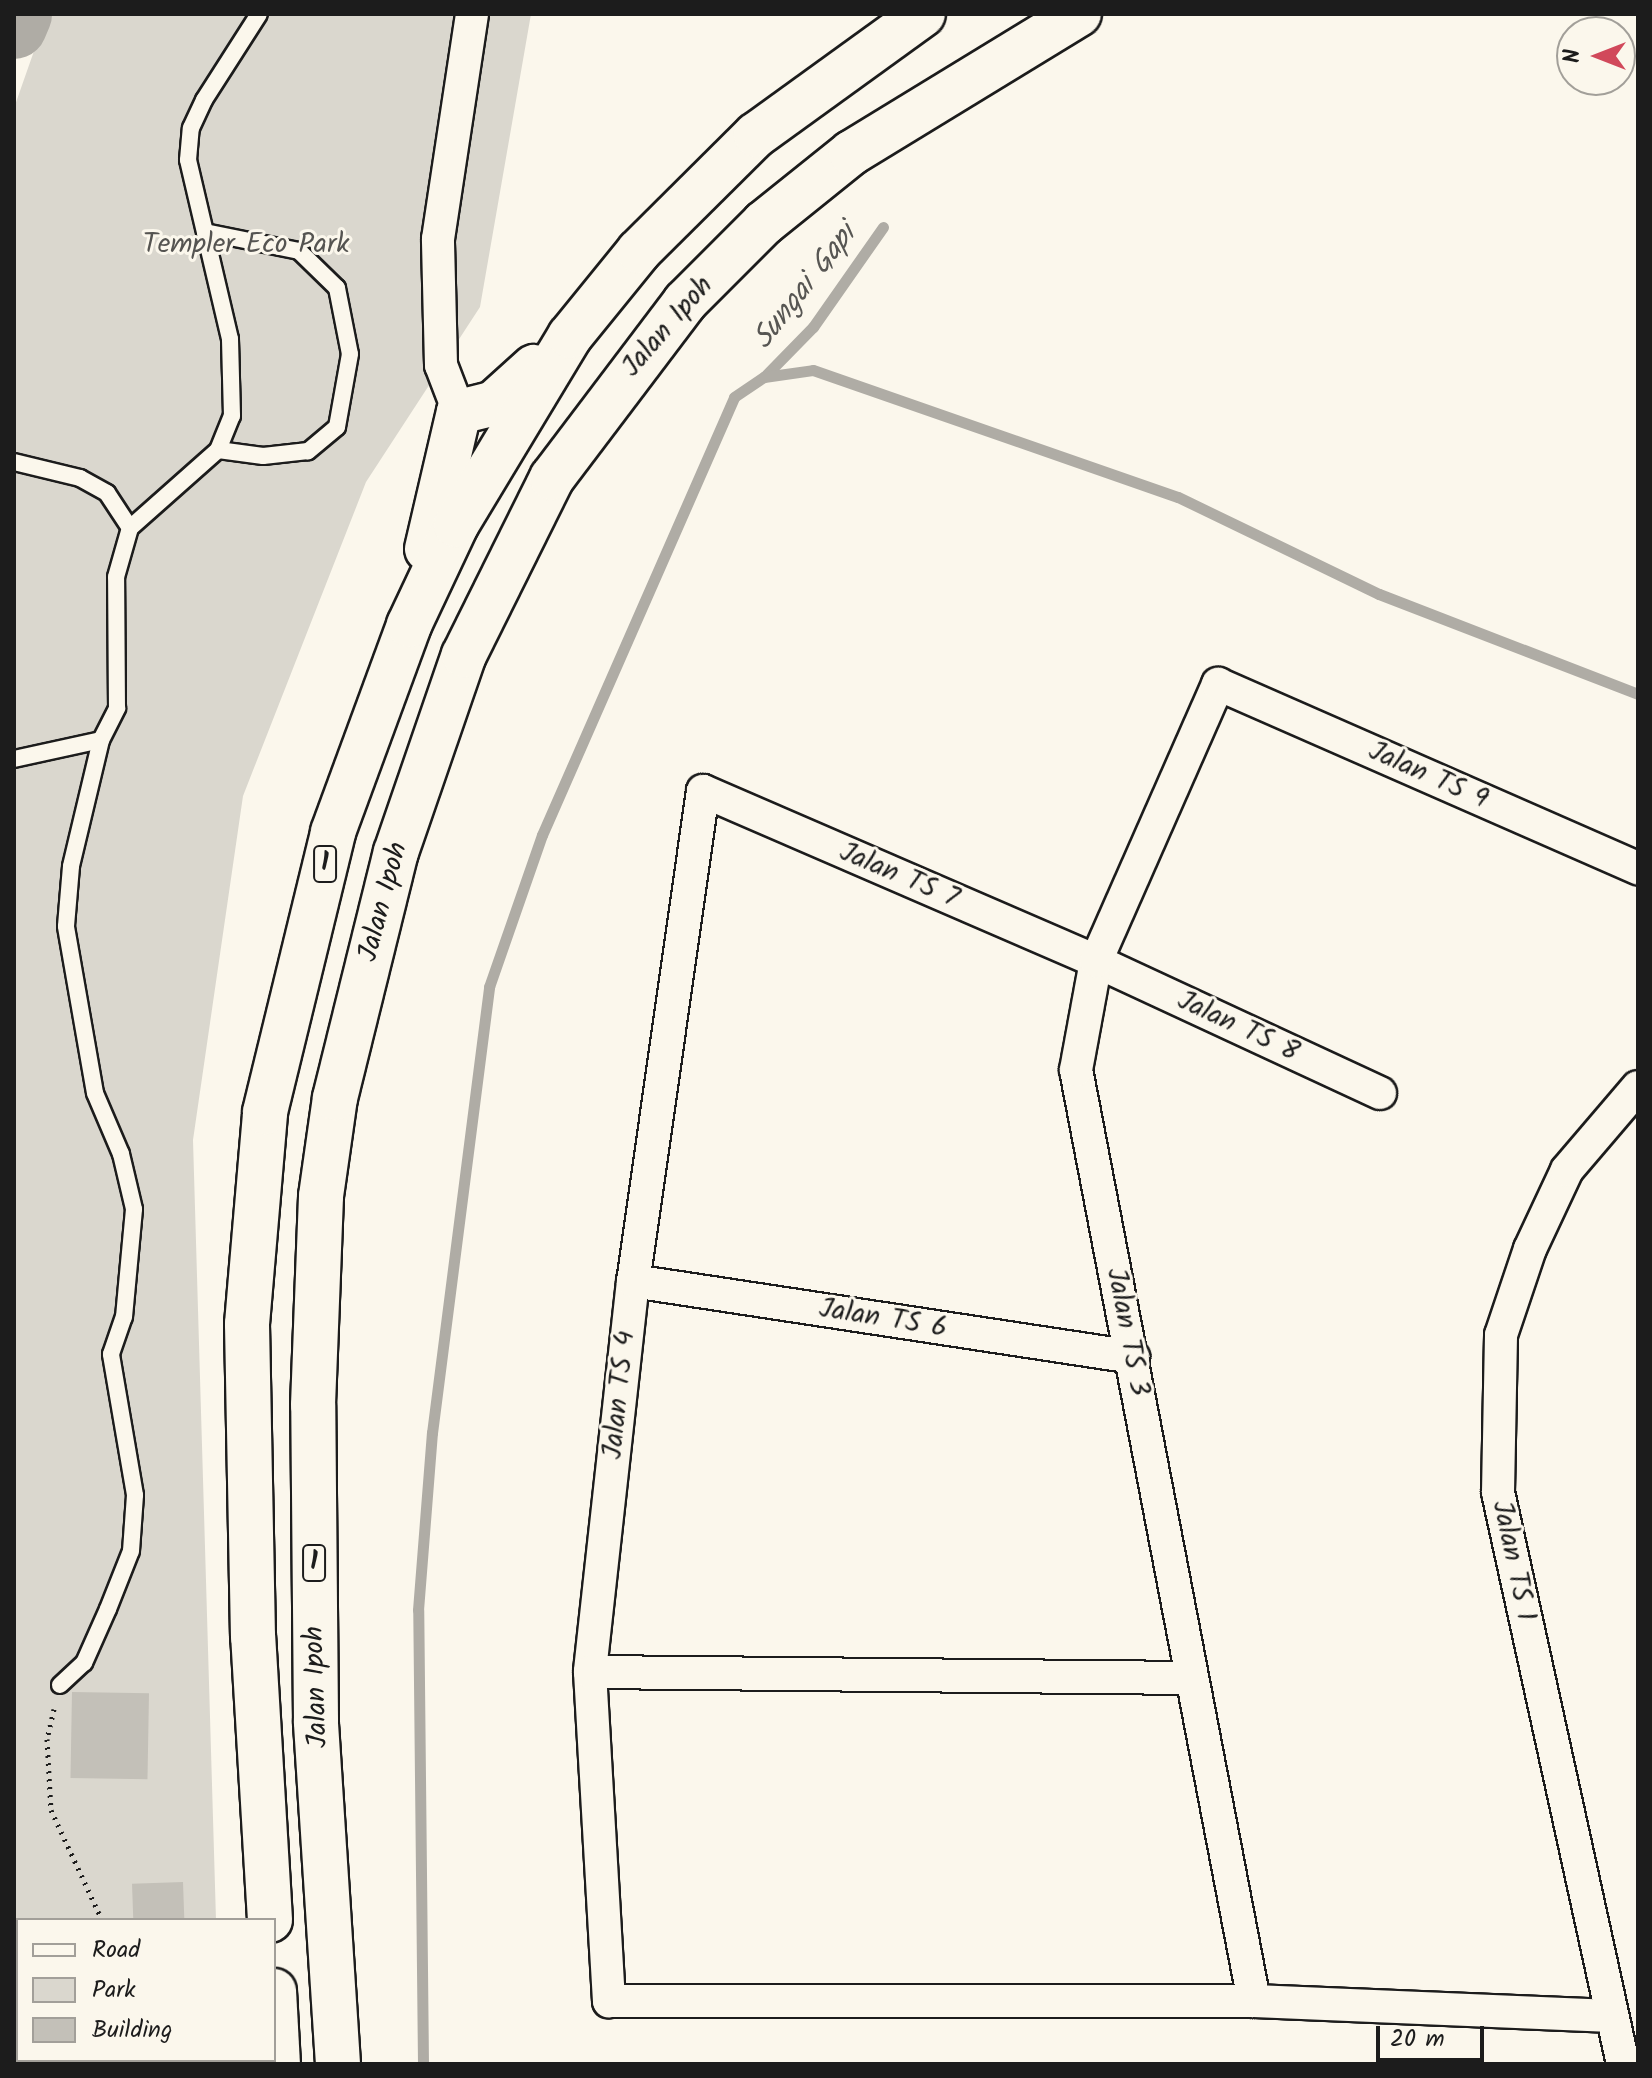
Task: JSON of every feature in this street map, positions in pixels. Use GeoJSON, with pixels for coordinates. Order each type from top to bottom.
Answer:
{"type":"FeatureCollection","features":[{"type":"Feature","properties":{"kind":"highway","name":"Jalan Ipoh"},"geometry":{"type":"LineString","coordinates":[[270,1918],[253,1637],[247,1324],[261,1143],[333,832],[409,625],[507,434],[570,336],[639,251],[756,135],[923,14]]}},
{"type":"Feature","properties":{"kind":"highway","name":"Jalan Ipoh"},"geometry":{"type":"LineString","coordinates":[[338,2064],[316,1721],[313,1405],[321,1196],[335,1098],[396,852],[464,655],[552,478],[685,302],[764,223],[851,153],[1079,14]]}},
{"type":"Feature","properties":{"kind":"highway"},"geometry":{"type":"LineString","coordinates":[[409,625],[459,412],[494,403],[570,336]]}},
{"type":"Feature","properties":{"kind":"highway"},"geometry":{"type":"LineString","coordinates":[[276,2028],[278,2064]]}},
{"type":"Feature","properties":{"kind":"street"},"geometry":{"type":"LineString","coordinates":[[459,412],[441,365],[438,239],[472,14]]}},
{"type":"Feature","properties":{"kind":"street","name":"Jalan TS 9"},"geometry":{"type":"LineString","coordinates":[[1218,684],[1638,868]]}},
{"type":"Feature","properties":{"kind":"street","name":"Jalan TS 3"},"geometry":{"type":"LineString","coordinates":[[1218,684],[1096,961],[1076,1070],[1133,1357],[1188,1678],[1254,2001]]}},
{"type":"Feature","properties":{"kind":"street","name":"Jalan TS 7"},"geometry":{"type":"LineString","coordinates":[[703,791],[1096,961]]}},
{"type":"Feature","properties":{"kind":"street","name":"Jalan TS 4"},"geometry":{"type":"LineString","coordinates":[[703,791],[633,1281],[590,1672],[609,2001],[1254,2001]]}},
{"type":"Feature","properties":{"kind":"street","name":"Jalan TS 8"},"geometry":{"type":"LineString","coordinates":[[1096,961],[1380,1093]]}},
{"type":"Feature","properties":{"kind":"street","name":"Jalan TS 1"},"geometry":{"type":"LineString","coordinates":[[1623,2064],[1498,1492],[1501,1335],[1530,1249],[1567,1170],[1638,1087]]}},
{"type":"Feature","properties":{"kind":"street","name":"Jalan TS 6"},"geometry":{"type":"LineString","coordinates":[[633,1281],[1133,1357]]}},
{"type":"Feature","properties":{"kind":"street"},"geometry":{"type":"LineString","coordinates":[[590,1672],[1188,1678]]}},
{"type":"Feature","properties":{"kind":"street"},"geometry":{"type":"LineString","coordinates":[[1254,2001],[1612,2016]]}},
{"type":"Feature","properties":{"kind":"lane"},"geometry":{"type":"LineString","coordinates":[[244,35],[248,14]]}},
{"type":"Feature","properties":{"kind":"lane"},"geometry":{"type":"LineString","coordinates":[[60,1685],[84,1663],[131,1551],[135,1495],[111,1354],[124,1317],[134,1209],[121,1154],[95,1093],[66,926],[71,866],[101,740],[117,708],[116,577],[130,528],[218,450],[232,416],[235,379],[188,160],[191,128],[259,14]]}},
{"type":"Feature","properties":{"kind":"lane"},"geometry":{"type":"LineString","coordinates":[[205,232],[299,251],[337,288],[350,354],[337,427],[308,451],[263,456],[218,450]]}},
{"type":"Feature","properties":{"kind":"lane"},"geometry":{"type":"LineString","coordinates":[[14,462],[80,478],[107,493],[130,528]]}},
{"type":"Feature","properties":{"kind":"lane"},"geometry":{"type":"LineString","coordinates":[[14,759],[101,740]]}},
{"type":"Feature","properties":{"kind":"path"},"geometry":{"type":"LineString","coordinates":[[60,1685],[47,1739],[51,1810],[101,1918]]}},
{"type":"Feature","properties":{"kind":"green space","name":"Templer Eco Park"},"geometry":{"type":"Polygon","coordinates":[[[47,14],[531,14],[480,307],[366,482],[243,796],[193,1140],[216,1918],[16,1918],[16,2062],[214,2064],[14,2064],[14,108],[47,14]]]}},
{"type":"Feature","properties":{"kind":"building"},"geometry":{"type":"Polygon","coordinates":[[[72,1692],[149,1693],[147,1779],[70,1778],[72,1692]]]}},
{"type":"Feature","properties":{"kind":"building"},"geometry":{"type":"Polygon","coordinates":[[[183,1882],[184,1918],[133,1918],[132,1884],[183,1882]]]}},
{"type":"Feature","properties":{"kind":"waterway"},"geometry":{"type":"LineString","coordinates":[[14,26],[19,14]]}},
{"type":"Feature","properties":{"kind":"waterway","name":"Sungai Gapi"},"geometry":{"type":"LineString","coordinates":[[765,376],[813,327],[883,227]]}},
{"type":"Feature","properties":{"kind":"waterway"},"geometry":{"type":"LineString","coordinates":[[423,2064],[418,1610],[432,1433],[489,987],[542,835],[734,397],[764,377],[813,370],[1178,497],[1379,594],[1638,694]]}}]}
